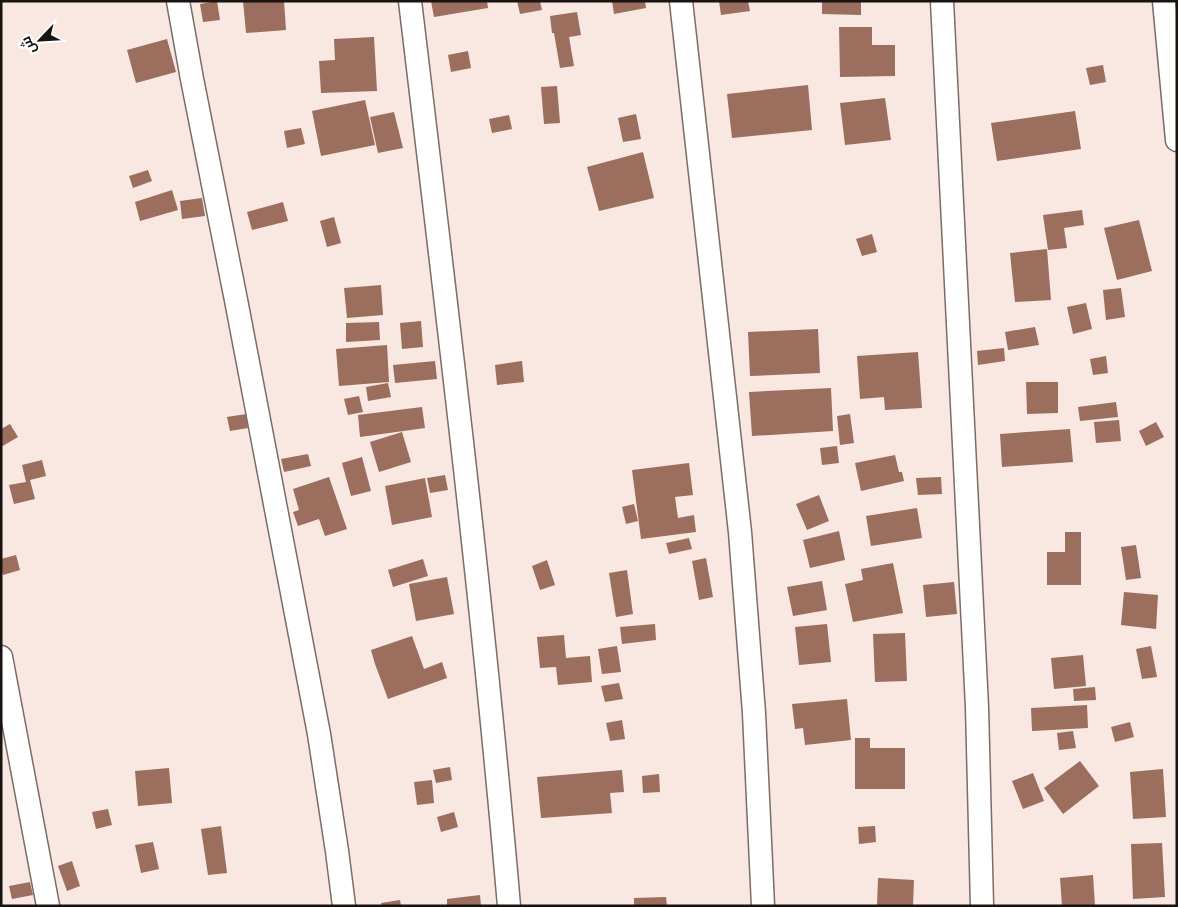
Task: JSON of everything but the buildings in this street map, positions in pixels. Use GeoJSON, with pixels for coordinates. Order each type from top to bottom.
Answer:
{"type":"FeatureCollection","features":[{"type":"Feature","properties":{"kind":"street"},"geometry":{"type":"LineString","coordinates":[[178,1],[317,725],[344,906]]}},
{"type":"Feature","properties":{"kind":"street"},"geometry":{"type":"LineString","coordinates":[[410,1],[496,751],[509,906]]}},
{"type":"Feature","properties":{"kind":"street"},"geometry":{"type":"LineString","coordinates":[[681,1],[740,532],[754,713],[763,906]]}},
{"type":"Feature","properties":{"kind":"street"},"geometry":{"type":"LineString","coordinates":[[942,1],[977,707],[982,906]]}},
{"type":"Feature","properties":{"kind":"street"},"geometry":{"type":"LineString","coordinates":[[1164,1],[1177,140]]}},
{"type":"Feature","properties":{"kind":"street"},"geometry":{"type":"LineString","coordinates":[[1,657],[48,906]]}}]}
